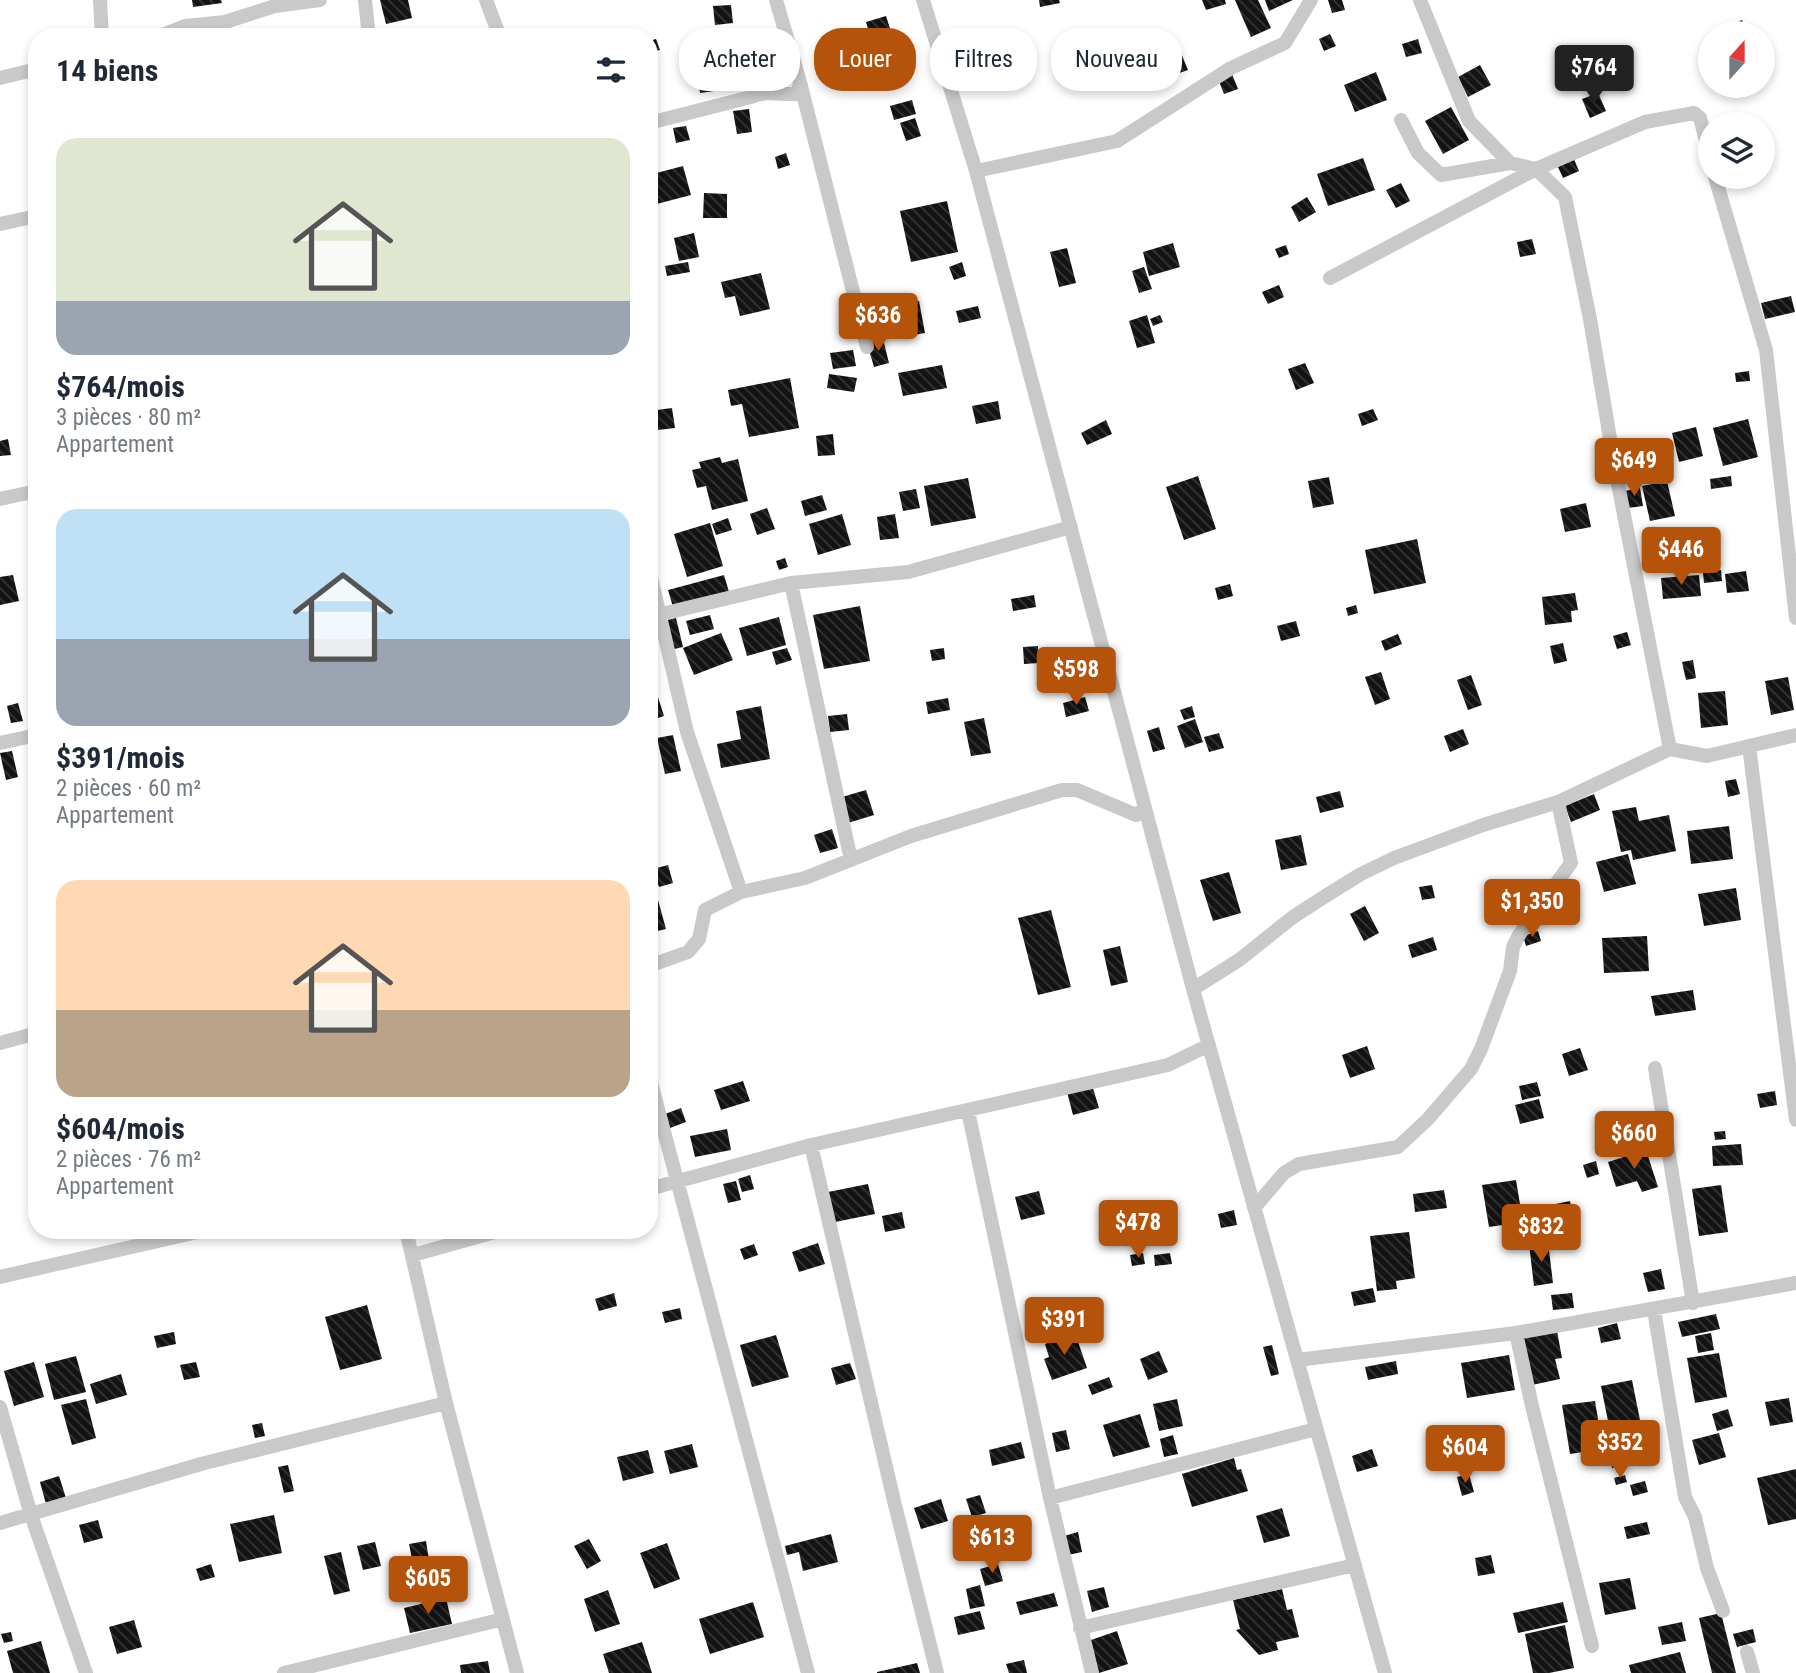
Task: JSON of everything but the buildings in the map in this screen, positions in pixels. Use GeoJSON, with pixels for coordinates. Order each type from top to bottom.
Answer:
{"type":"FeatureCollection","features":[{"type":"Feature","properties":{"kind":"street"},"geometry":{"type":"LineString","coordinates":[[100,0],[102,28]]}},
{"type":"Feature","properties":{"kind":"street"},"geometry":{"type":"LineString","coordinates":[[180,28],[225,22],[275,6],[320,0]]}},
{"type":"Feature","properties":{"kind":"street"},"geometry":{"type":"LineString","coordinates":[[365,0],[368,28]]}},
{"type":"Feature","properties":{"kind":"street"},"geometry":{"type":"LineString","coordinates":[[486,0],[497,28]]}},
{"type":"Feature","properties":{"kind":"street"},"geometry":{"type":"LineString","coordinates":[[776,0],[784,28]]}},
{"type":"Feature","properties":{"kind":"street"},"geometry":{"type":"LineString","coordinates":[[923,0],[976,171],[1193,989],[1385,1673]]}},
{"type":"Feature","properties":{"kind":"street"},"geometry":{"type":"LineString","coordinates":[[976,171],[1117,141],[1231,68],[1284,43],[1311,0]]}},
{"type":"Feature","properties":{"kind":"street"},"geometry":{"type":"LineString","coordinates":[[1420,0],[1469,121],[1510,163]]}},
{"type":"Feature","properties":{"kind":"street"},"geometry":{"type":"LineString","coordinates":[[0,78],[28,71]]}},
{"type":"Feature","properties":{"kind":"street"},"geometry":{"type":"LineString","coordinates":[[800,82],[867,347]]}},
{"type":"Feature","properties":{"kind":"street"},"geometry":{"type":"LineString","coordinates":[[658,121],[751,97],[764,91],[782,95],[798,94],[798,91]]}},
{"type":"Feature","properties":{"kind":"street"},"geometry":{"type":"LineString","coordinates":[[1330,278],[1536,169],[1645,122],[1687,113],[1698,116]]}},
{"type":"Feature","properties":{"kind":"street"},"geometry":{"type":"LineString","coordinates":[[1401,120],[1418,153],[1441,175],[1510,163],[1536,169],[1565,197],[1670,750]]}},
{"type":"Feature","properties":{"kind":"street"},"geometry":{"type":"LineString","coordinates":[[1719,189],[1766,350],[1796,618]]}},
{"type":"Feature","properties":{"kind":"street"},"geometry":{"type":"LineString","coordinates":[[0,224],[28,218]]}},
{"type":"Feature","properties":{"kind":"street"},"geometry":{"type":"LineString","coordinates":[[0,499],[28,493]]}},
{"type":"Feature","properties":{"kind":"street"},"geometry":{"type":"LineString","coordinates":[[658,614],[791,583],[908,572],[1071,527]]}},
{"type":"Feature","properties":{"kind":"street"},"geometry":{"type":"LineString","coordinates":[[791,583],[851,860]]}},
{"type":"Feature","properties":{"kind":"street"},"geometry":{"type":"LineString","coordinates":[[658,629],[687,732],[741,892]]}},
{"type":"Feature","properties":{"kind":"street"},"geometry":{"type":"LineString","coordinates":[[1193,989],[1239,960],[1293,918],[1362,874],[1394,859],[1483,825],[1559,802],[1670,750],[1707,756],[1796,735]]}},
{"type":"Feature","properties":{"kind":"street"},"geometry":{"type":"LineString","coordinates":[[0,743],[28,737]]}},
{"type":"Feature","properties":{"kind":"street"},"geometry":{"type":"LineString","coordinates":[[1749,746],[1796,1120]]}},
{"type":"Feature","properties":{"kind":"street"},"geometry":{"type":"LineString","coordinates":[[658,963],[688,951],[699,939],[705,910],[741,892],[805,878],[911,836],[1062,790],[1077,790],[1136,815],[1145,808]]}},
{"type":"Feature","properties":{"kind":"street"},"geometry":{"type":"LineString","coordinates":[[1254,1209],[1284,1173],[1299,1164],[1398,1147],[1450,1096],[1471,1069],[1510,971],[1513,947],[1571,863],[1559,802]]}},
{"type":"Feature","properties":{"kind":"street"},"geometry":{"type":"LineString","coordinates":[[0,1043],[28,1035]]}},
{"type":"Feature","properties":{"kind":"street"},"geometry":{"type":"LineString","coordinates":[[658,1187],[811,1144],[1168,1065],[1209,1045]]}},
{"type":"Feature","properties":{"kind":"street"},"geometry":{"type":"LineString","coordinates":[[1655,1068],[1693,1303]]}},
{"type":"Feature","properties":{"kind":"street"},"geometry":{"type":"LineString","coordinates":[[658,1109],[807,1673]]}},
{"type":"Feature","properties":{"kind":"street"},"geometry":{"type":"LineString","coordinates":[[968,1111],[1050,1498],[1092,1673]]}},
{"type":"Feature","properties":{"kind":"street"},"geometry":{"type":"LineString","coordinates":[[811,1144],[937,1673]]}},
{"type":"Feature","properties":{"kind":"street"},"geometry":{"type":"LineString","coordinates":[[0,1277],[166,1239]]}},
{"type":"Feature","properties":{"kind":"street"},"geometry":{"type":"LineString","coordinates":[[409,1239],[446,1403],[517,1673]]}},
{"type":"Feature","properties":{"kind":"street"},"geometry":{"type":"LineString","coordinates":[[413,1255],[470,1239]]}},
{"type":"Feature","properties":{"kind":"street"},"geometry":{"type":"LineString","coordinates":[[1297,1360],[1516,1333],[1796,1283]]}},
{"type":"Feature","properties":{"kind":"street"},"geometry":{"type":"LineString","coordinates":[[1654,1310],[1685,1497],[1695,1517],[1707,1568],[1723,1611]]}},
{"type":"Feature","properties":{"kind":"street"},"geometry":{"type":"LineString","coordinates":[[1516,1333],[1592,1646]]}},
{"type":"Feature","properties":{"kind":"street"},"geometry":{"type":"LineString","coordinates":[[0,1523],[201,1464],[446,1403]]}},
{"type":"Feature","properties":{"kind":"street"},"geometry":{"type":"LineString","coordinates":[[0,1407],[31,1515],[86,1673]]}},
{"type":"Feature","properties":{"kind":"street"},"geometry":{"type":"LineString","coordinates":[[1050,1498],[1316,1429]]}},
{"type":"Feature","properties":{"kind":"street"},"geometry":{"type":"LineString","coordinates":[[1080,1628],[1354,1565]]}},
{"type":"Feature","properties":{"kind":"street"},"geometry":{"type":"LineString","coordinates":[[284,1673],[503,1619]]}},
{"type":"Feature","properties":{"kind":"street"},"geometry":{"type":"LineString","coordinates":[[1746,1651],[1753,1673]]}}]}
